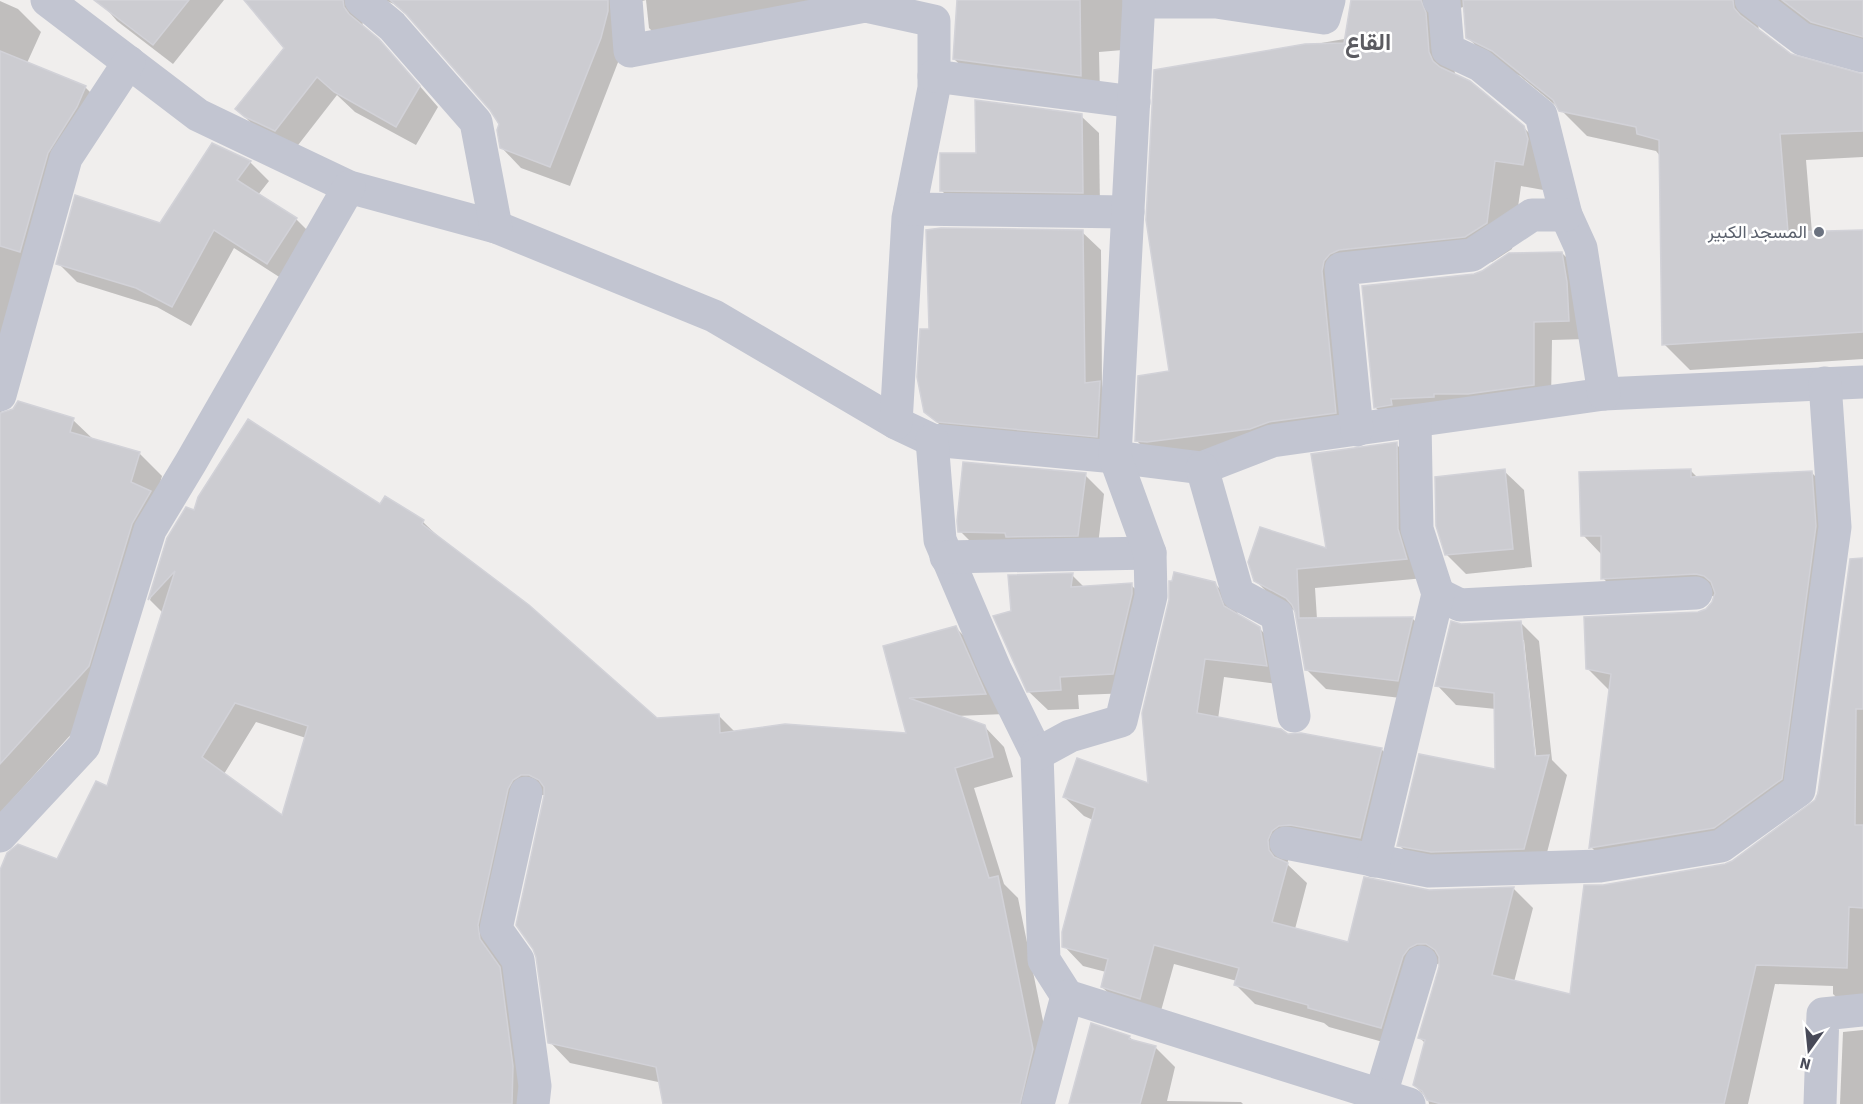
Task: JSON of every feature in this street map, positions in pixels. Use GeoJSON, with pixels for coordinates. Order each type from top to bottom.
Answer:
{"type":"FeatureCollection","features":[{"type":"Feature","properties":{"kind":"street"},"geometry":{"type":"LineString","coordinates":[[47,0],[198,115],[349,187],[496,227],[714,316],[896,423],[932,440],[1115,457],[1202,468],[1272,441],[1604,394],[1863,382]]}},
{"type":"Feature","properties":{"kind":"street"},"geometry":{"type":"LineString","coordinates":[[362,0],[392,26],[476,122],[496,227]]}},
{"type":"Feature","properties":{"kind":"street"},"geometry":{"type":"LineString","coordinates":[[626,0],[630,51],[865,6],[921,9],[934,21],[934,88],[910,209],[896,423]]}},
{"type":"Feature","properties":{"kind":"street"},"geometry":{"type":"LineString","coordinates":[[1037,754],[1070,736],[1121,721],[1151,596],[1150,553],[1115,457],[1139,1],[1216,2],[1324,18],[1329,0]]}},
{"type":"Feature","properties":{"kind":"street"},"geometry":{"type":"LineString","coordinates":[[1439,0],[1444,2],[1448,50],[1480,65],[1541,115],[1566,215],[1581,248],[1604,394]]}},
{"type":"Feature","properties":{"kind":"street"},"geometry":{"type":"LineString","coordinates":[[1751,0],[1802,39],[1863,56]]}},
{"type":"Feature","properties":{"kind":"street"},"geometry":{"type":"LineString","coordinates":[[0,395],[66,158],[129,62]]}},
{"type":"Feature","properties":{"kind":"street"},"geometry":{"type":"LineString","coordinates":[[934,76],[1134,102]]}},
{"type":"Feature","properties":{"kind":"street"},"geometry":{"type":"LineString","coordinates":[[0,836],[84,746],[150,530],[349,187]]}},
{"type":"Feature","properties":{"kind":"street"},"geometry":{"type":"LineString","coordinates":[[910,209],[1128,212]]}},
{"type":"Feature","properties":{"kind":"street"},"geometry":{"type":"LineString","coordinates":[[1357,430],[1341,268],[1472,255],[1532,215],[1566,215]]}},
{"type":"Feature","properties":{"kind":"street"},"geometry":{"type":"LineString","coordinates":[[1286,843],[1429,871],[1600,866],[1721,846],[1799,790],[1835,527],[1825,383]]}},
{"type":"Feature","properties":{"kind":"street"},"geometry":{"type":"LineString","coordinates":[[1374,861],[1438,594],[1417,529],[1415,421]]}},
{"type":"Feature","properties":{"kind":"street"},"geometry":{"type":"LineString","coordinates":[[932,440],[940,540],[995,669],[1037,754],[1044,960],[1067,996],[1398,1101],[1421,962]]}},
{"type":"Feature","properties":{"kind":"street"},"geometry":{"type":"LineString","coordinates":[[1202,468],[1238,594],[1277,615],[1294,717]]}},
{"type":"Feature","properties":{"kind":"street"},"geometry":{"type":"LineString","coordinates":[[946,557],[1150,553]]}},
{"type":"Feature","properties":{"kind":"street"},"geometry":{"type":"LineString","coordinates":[[1438,594],[1460,605],[1696,593]]}},
{"type":"Feature","properties":{"kind":"street"},"geometry":{"type":"LineString","coordinates":[[526,793],[496,929],[518,960],[535,1086],[532,1104]]}},
{"type":"Feature","properties":{"kind":"street"},"geometry":{"type":"LineString","coordinates":[[1038,1104],[1067,996]]}},
{"type":"Feature","properties":{"kind":"street"},"geometry":{"type":"LineString","coordinates":[[1820,1104],[1824,1014],[1863,1010]]}},
{"type":"Feature","properties":{"kind":"building"},"geometry":{"type":"Polygon","coordinates":[[[94,0],[189,0],[153,45],[94,0]]]}},
{"type":"Feature","properties":{"kind":"building"},"geometry":{"type":"Polygon","coordinates":[[[244,0],[343,0],[344,7],[349,14],[379,39],[420,86],[396,127],[334,92],[317,77],[275,131],[245,117],[235,109],[284,48],[244,0]]]}},
{"type":"Feature","properties":{"kind":"building"},"geometry":{"type":"Polygon","coordinates":[[[390,0],[608,0],[608,11],[601,38],[550,167],[500,148],[497,130],[499,124],[490,110],[406,14],[390,0]]]}},
{"type":"Feature","properties":{"kind":"building"},"geometry":{"type":"Polygon","coordinates":[[[957,0],[1080,0],[1081,76],[953,59],[957,0]]]}},
{"type":"Feature","properties":{"kind":"building"},"geometry":{"type":"Polygon","coordinates":[[[1351,0],[1421,0],[1426,13],[1429,52],[1433,61],[1440,67],[1470,81],[1524,126],[1528,139],[1523,165],[1495,161],[1487,223],[1465,237],[1339,250],[1330,254],[1324,261],[1322,271],[1336,413],[1269,422],[1250,429],[1147,442],[1135,441],[1138,376],[1169,371],[1146,220],[1154,70],[1305,44],[1344,43],[1351,0]]]}},
{"type":"Feature","properties":{"kind":"building"},"geometry":{"type":"Polygon","coordinates":[[[1463,0],[1733,0],[1734,8],[1740,15],[1791,54],[1863,74],[1863,131],[1780,134],[1788,232],[1863,230],[1863,332],[1662,345],[1659,140],[1637,134],[1636,127],[1559,111],[1553,100],[1492,51],[1466,38],[1463,0]]]}},
{"type":"Feature","properties":{"kind":"building"},"geometry":{"type":"Polygon","coordinates":[[[1782,0],[1863,0],[1863,37],[1811,22],[1782,0]]]}},
{"type":"Feature","properties":{"kind":"building"},"geometry":{"type":"Polygon","coordinates":[[[0,51],[86,86],[77,107],[48,153],[20,252],[0,246],[0,51]]]}},
{"type":"Feature","properties":{"kind":"building"},"geometry":{"type":"Polygon","coordinates":[[[975,100],[1082,114],[1083,193],[940,191],[940,153],[976,153],[975,100]]]}},
{"type":"Feature","properties":{"kind":"building"},"geometry":{"type":"Polygon","coordinates":[[[212,143],[251,161],[237,180],[297,218],[267,264],[214,230],[172,307],[136,288],[56,264],[75,195],[160,223],[212,143]]]}},
{"type":"Feature","properties":{"kind":"building"},"geometry":{"type":"Polygon","coordinates":[[[941,228],[1083,230],[1085,383],[1100,381],[1097,437],[937,422],[924,412],[917,377],[920,329],[929,329],[926,230],[941,228]]]}},
{"type":"Feature","properties":{"kind":"building"},"geometry":{"type":"Polygon","coordinates":[[[1562,252],[1567,282],[1569,321],[1534,322],[1534,385],[1468,394],[1434,394],[1434,397],[1391,399],[1392,405],[1374,408],[1362,286],[1474,274],[1509,253],[1562,252]]]}},
{"type":"Feature","properties":{"kind":"building"},"geometry":{"type":"Polygon","coordinates":[[[18,401],[74,418],[70,432],[140,452],[131,482],[151,491],[132,524],[89,666],[0,764],[0,413],[13,409],[18,401]]]}},
{"type":"Feature","properties":{"kind":"building"},"geometry":{"type":"Polygon","coordinates":[[[248,419],[380,504],[385,496],[424,520],[422,524],[529,605],[657,718],[719,714],[720,733],[785,724],[906,733],[883,646],[956,626],[986,694],[909,698],[985,725],[993,757],[955,768],[989,878],[998,876],[1033,1049],[1020,1104],[663,1104],[656,1067],[548,1043],[536,957],[516,925],[544,787],[539,780],[529,775],[521,775],[513,780],[508,789],[478,925],[480,939],[500,967],[513,1066],[512,1104],[0,1104],[0,870],[7,853],[18,844],[57,859],[96,781],[107,786],[175,571],[148,600],[167,538],[186,507],[194,510],[198,497],[248,419]],[[235,703],[202,757],[282,815],[308,726],[235,703]]]}},
{"type":"Feature","properties":{"kind":"building"},"geometry":{"type":"Polygon","coordinates":[[[1397,442],[1398,529],[1407,559],[1297,569],[1299,618],[1413,617],[1398,681],[1305,670],[1292,605],[1286,598],[1254,581],[1248,562],[1260,527],[1326,548],[1311,454],[1397,442]]]}},
{"type":"Feature","properties":{"kind":"building"},"geometry":{"type":"Polygon","coordinates":[[[963,462],[1086,473],[1078,536],[1006,537],[1005,533],[958,532],[963,462]]]}},
{"type":"Feature","properties":{"kind":"building"},"geometry":{"type":"Polygon","coordinates":[[[1505,469],[1513,549],[1445,555],[1436,526],[1435,477],[1505,469]]]}},
{"type":"Feature","properties":{"kind":"building"},"geometry":{"type":"Polygon","coordinates":[[[1691,469],[1691,477],[1812,471],[1816,526],[1782,779],[1714,828],[1589,848],[1611,674],[1586,669],[1584,617],[1698,612],[1706,609],[1715,593],[1711,582],[1704,576],[1696,574],[1601,579],[1601,536],[1581,536],[1579,472],[1691,469]]]}},
{"type":"Feature","properties":{"kind":"building"},"geometry":{"type":"Polygon","coordinates":[[[1863,558],[1863,709],[1856,709],[1855,825],[1863,825],[1863,908],[1849,907],[1847,968],[1756,965],[1724,1104],[1441,1104],[1427,1100],[1422,1091],[1413,1085],[1425,1040],[1418,1038],[1439,967],[1439,957],[1435,950],[1426,944],[1417,944],[1409,948],[1403,956],[1381,1028],[1234,985],[1239,968],[1154,945],[1140,999],[1101,987],[1108,959],[1062,947],[1062,932],[1095,808],[1063,797],[1077,758],[1148,783],[1142,713],[1169,600],[1169,581],[1172,581],[1174,572],[1215,582],[1224,606],[1260,627],[1267,666],[1205,659],[1197,713],[1281,729],[1288,734],[1301,733],[1382,748],[1360,838],[1290,825],[1279,826],[1272,831],[1268,840],[1269,850],[1274,857],[1288,863],[1272,922],[1348,942],[1364,877],[1429,890],[1514,887],[1492,975],[1570,994],[1584,885],[1603,885],[1725,864],[1815,800],[1818,793],[1850,559],[1863,558]]]}},
{"type":"Feature","properties":{"kind":"building"},"geometry":{"type":"Polygon","coordinates":[[[1073,573],[1071,587],[1132,583],[1132,594],[1113,674],[1060,677],[1061,690],[1027,692],[993,616],[1011,611],[1008,575],[1073,573]]]}},
{"type":"Feature","properties":{"kind":"building"},"geometry":{"type":"Polygon","coordinates":[[[1451,621],[1461,624],[1521,621],[1535,756],[1549,755],[1524,849],[1431,852],[1397,846],[1419,754],[1495,769],[1494,693],[1435,686],[1451,621]]]}},
{"type":"Feature","properties":{"kind":"building"},"geometry":{"type":"Polygon","coordinates":[[[1091,1023],[1130,1036],[1129,1039],[1156,1046],[1140,1104],[1069,1104],[1091,1023]]]}},
{"type":"Feature","properties":{"kind":"place","name":"المسجد الكبير"},"geometry":{"type":"Point","coordinates":[1819,232]}},
{"type":"Feature","properties":{"kind":"district","name":"القاع"},"geometry":{"type":"Point","coordinates":[1368,42]}}]}
